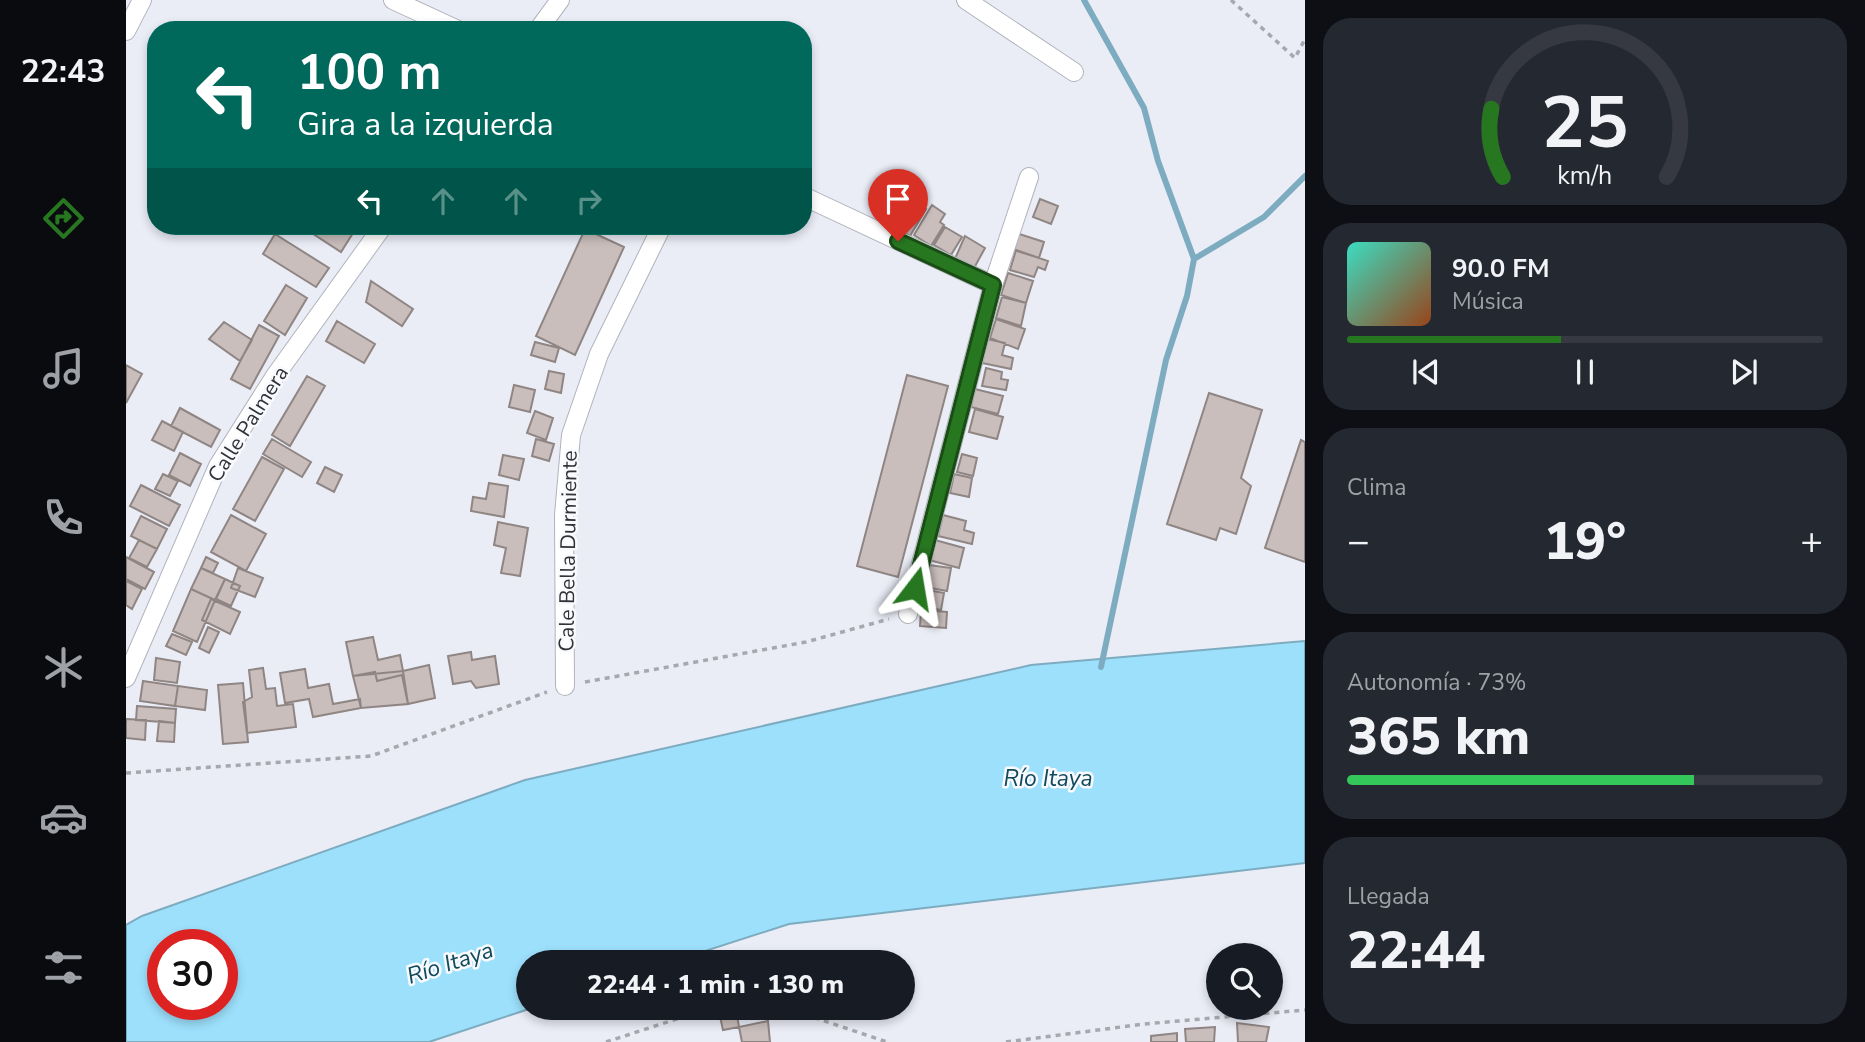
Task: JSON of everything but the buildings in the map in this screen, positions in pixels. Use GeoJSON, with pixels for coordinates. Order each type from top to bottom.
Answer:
{"type":"FeatureCollection","features":[{"type":"Feature","properties":{"kind":"street"},"geometry":{"type":"LineString","coordinates":[[126,31],[142,0]]}},
{"type":"Feature","properties":{"kind":"street"},"geometry":{"type":"LineString","coordinates":[[393,0],[438,21]]}},
{"type":"Feature","properties":{"kind":"street"},"geometry":{"type":"LineString","coordinates":[[545,21],[560,0]]}},
{"type":"Feature","properties":{"kind":"street"},"geometry":{"type":"LineString","coordinates":[[966,0],[1074,72]]}},
{"type":"Feature","properties":{"kind":"street"},"geometry":{"type":"LineString","coordinates":[[908,614],[993,285],[1028,177]]}},
{"type":"Feature","properties":{"kind":"street"},"geometry":{"type":"LineString","coordinates":[[812,201],[993,285]]}},
{"type":"Feature","properties":{"kind":"street","name":"Calle Palmera"},"geometry":{"type":"LineString","coordinates":[[126,678],[218,466],[275,376],[377,235]]}},
{"type":"Feature","properties":{"kind":"street","name":"Cale Bella Durmiente"},"geometry":{"type":"LineString","coordinates":[[565,685],[565,515],[571,435],[599,354],[658,235]]}},
{"type":"Feature","properties":{"kind":"path"},"geometry":{"type":"LineString","coordinates":[[1231,0],[1295,58],[1305,39]]}},
{"type":"Feature","properties":{"kind":"path"},"geometry":{"type":"LineString","coordinates":[[126,773],[371,756],[565,685],[806,642],[908,614]]}},
{"type":"Feature","properties":{"kind":"path"},"geometry":{"type":"LineString","coordinates":[[1006,1042],[1144,1024],[1305,1010]]}},
{"type":"Feature","properties":{"kind":"path"},"geometry":{"type":"LineString","coordinates":[[606,1042],[674,1020]]}},
{"type":"Feature","properties":{"kind":"path"},"geometry":{"type":"LineString","coordinates":[[822,1020],[887,1042]]}},
{"type":"Feature","properties":{"kind":"water","name":"Río Itaya"},"geometry":{"type":"Polygon","coordinates":[[[1305,641],[1305,863],[789,924],[708,950],[516,950],[516,1013],[429,1042],[126,1042],[126,925],[142,916],[525,780],[1031,665],[1305,641]]]}},
{"type":"Feature","properties":{"kind":"waterway"},"geometry":{"type":"LineString","coordinates":[[1084,0],[1144,108],[1158,161],[1194,259],[1187,296],[1166,360],[1101,667]]}},
{"type":"Feature","properties":{"kind":"waterway"},"geometry":{"type":"LineString","coordinates":[[1194,259],[1264,217],[1305,176]]}},
{"type":"Feature","properties":{"kind":"route"},"geometry":{"type":"LineString","coordinates":[[898,241],[993,285],[915,588]]}}]}
